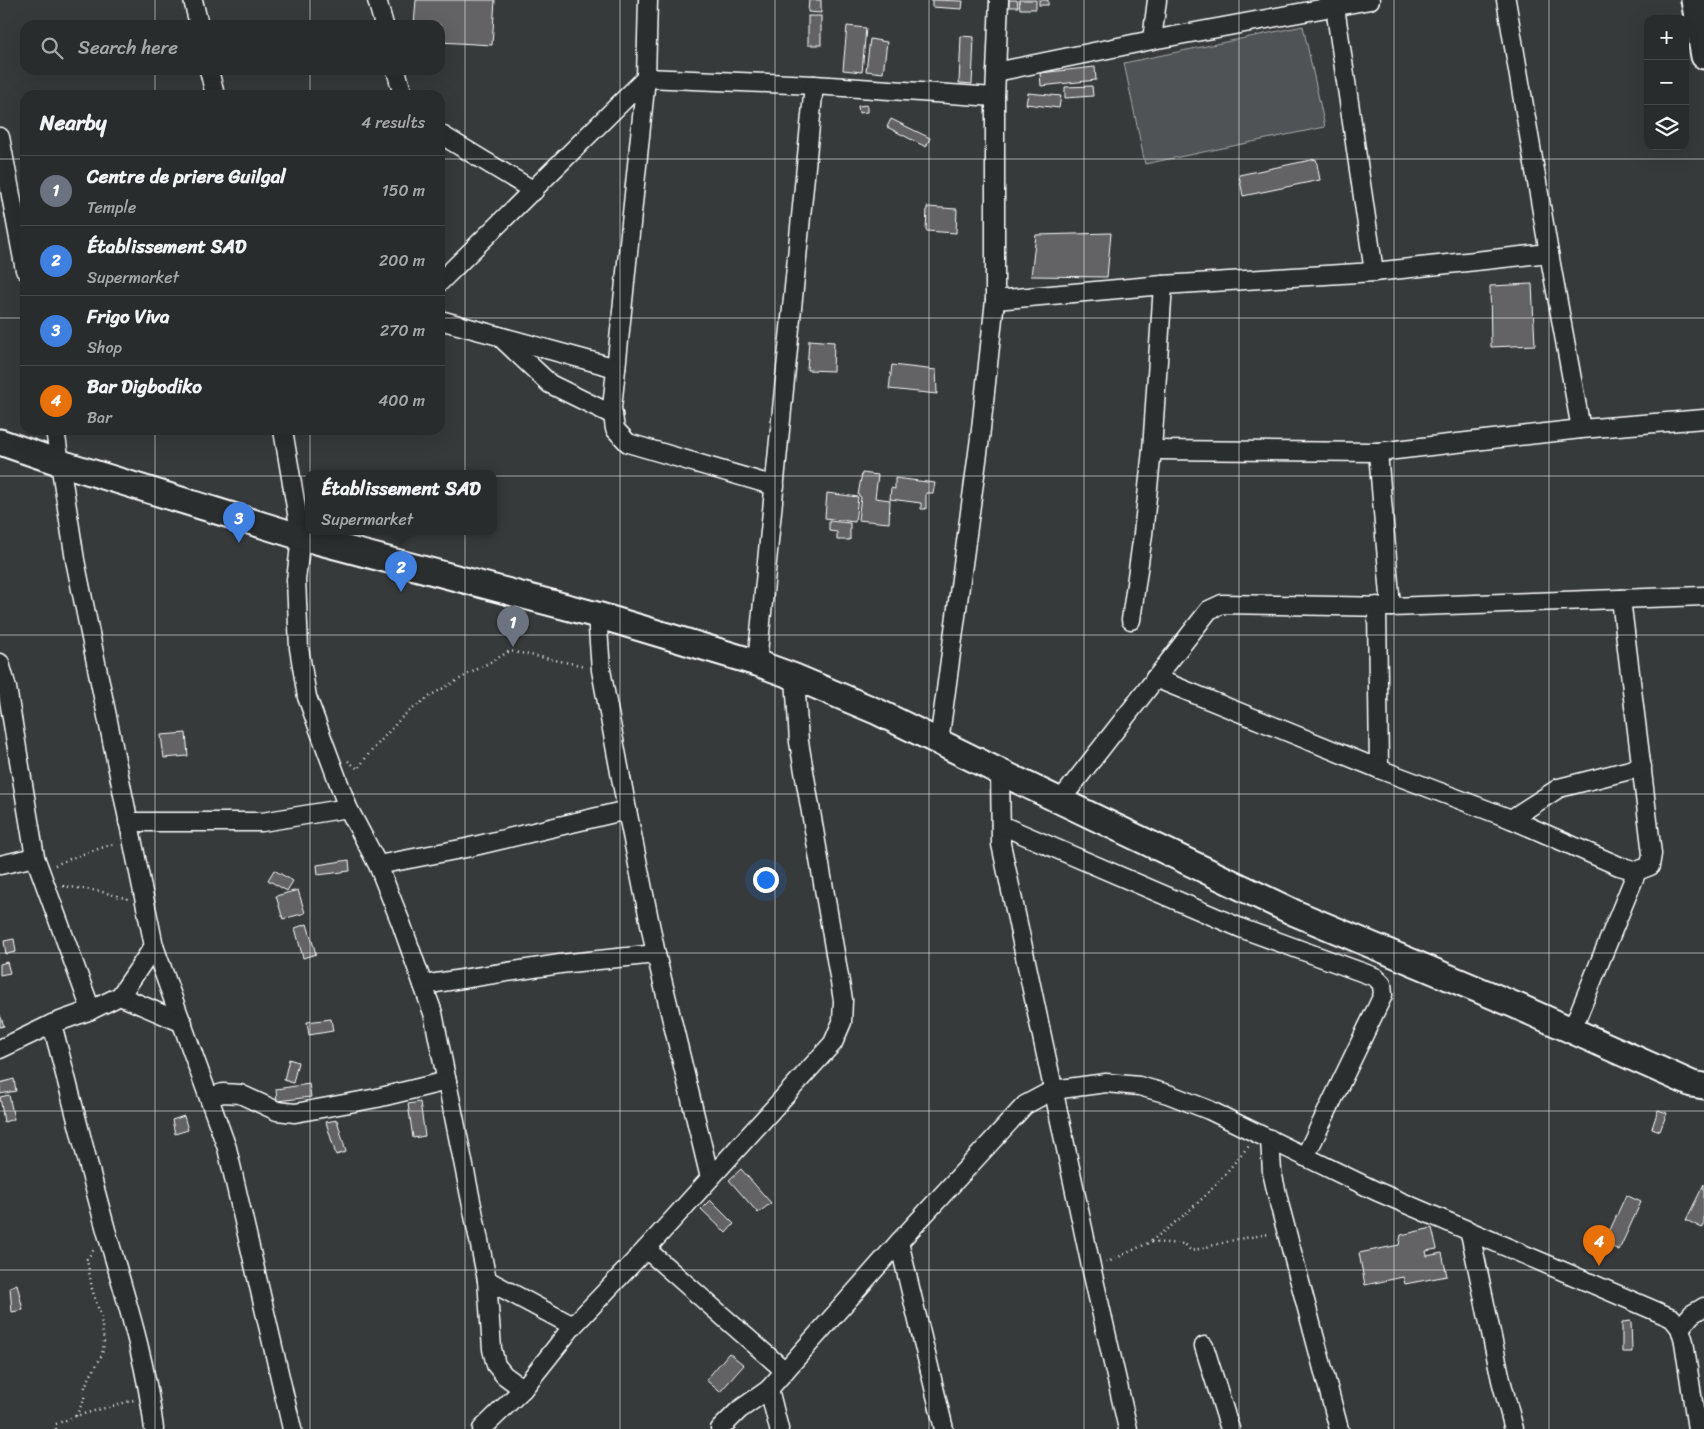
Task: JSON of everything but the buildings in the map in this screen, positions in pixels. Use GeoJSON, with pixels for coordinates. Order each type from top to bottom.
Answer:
{"type":"FeatureCollection","features":[{"type":"Feature","properties":{"kind":"street"},"geometry":{"type":"LineString","coordinates":[[193,0],[198,20]]}},
{"type":"Feature","properties":{"kind":"street"},"geometry":{"type":"LineString","coordinates":[[377,0],[383,20]]}},
{"type":"Feature","properties":{"kind":"street"},"geometry":{"type":"LineString","coordinates":[[648,0],[646,78],[612,408],[615,429],[628,443],[775,486]]}},
{"type":"Feature","properties":{"kind":"street"},"geometry":{"type":"LineString","coordinates":[[939,742],[980,438],[995,300],[995,96],[1000,0]]}},
{"type":"Feature","properties":{"kind":"street"},"geometry":{"type":"LineString","coordinates":[[1152,40],[1157,0]]}},
{"type":"Feature","properties":{"kind":"street"},"geometry":{"type":"LineString","coordinates":[[996,72],[1152,40],[1370,0]]}},
{"type":"Feature","properties":{"kind":"street"},"geometry":{"type":"LineString","coordinates":[[1506,0],[1581,428]]}},
{"type":"Feature","properties":{"kind":"street"},"geometry":{"type":"LineString","coordinates":[[1694,0],[1704,56]]}},
{"type":"Feature","properties":{"kind":"street"},"geometry":{"type":"LineString","coordinates":[[1335,7],[1374,272]]}},
{"type":"Feature","properties":{"kind":"street"},"geometry":{"type":"LineString","coordinates":[[210,75],[214,90]]}},
{"type":"Feature","properties":{"kind":"street"},"geometry":{"type":"LineString","coordinates":[[397,75],[402,90]]}},
{"type":"Feature","properties":{"kind":"street"},"geometry":{"type":"LineString","coordinates":[[445,277],[646,78],[814,85],[995,96]]}},
{"type":"Feature","properties":{"kind":"street"},"geometry":{"type":"LineString","coordinates":[[757,663],[814,85]]}},
{"type":"Feature","properties":{"kind":"street"},"geometry":{"type":"LineString","coordinates":[[0,137],[20,243]]}},
{"type":"Feature","properties":{"kind":"street"},"geometry":{"type":"LineString","coordinates":[[445,137],[534,191]]}},
{"type":"Feature","properties":{"kind":"street"},"geometry":{"type":"LineString","coordinates":[[995,300],[1164,285],[1374,272],[1549,253]]}},
{"type":"Feature","properties":{"kind":"street"},"geometry":{"type":"LineString","coordinates":[[1130,620],[1143,534],[1152,450],[1164,285]]}},
{"type":"Feature","properties":{"kind":"street"},"geometry":{"type":"LineString","coordinates":[[445,321],[616,368]]}},
{"type":"Feature","properties":{"kind":"street"},"geometry":{"type":"LineString","coordinates":[[498,336],[550,384],[613,415]]}},
{"type":"Feature","properties":{"kind":"street"},"geometry":{"type":"LineString","coordinates":[[1152,450],[1378,452],[1581,428],[1704,419]]}},
{"type":"Feature","properties":{"kind":"street"},"geometry":{"type":"LineString","coordinates":[[56,435],[76,560],[154,946],[227,1148],[292,1429]]}},
{"type":"Feature","properties":{"kind":"street"},"geometry":{"type":"LineString","coordinates":[[284,435],[301,537],[296,580],[298,648],[307,697],[348,808],[378,865],[433,1013],[487,1280],[492,1349],[496,1365],[504,1375],[523,1389]]}},
{"type":"Feature","properties":{"kind":"street"},"geometry":{"type":"LineString","coordinates":[[0,442],[61,463],[301,537],[597,616],[757,663],[795,677],[878,712],[1295,913],[1572,1030],[1700,1087]]}},
{"type":"Feature","properties":{"kind":"street"},"geometry":{"type":"LineString","coordinates":[[1378,452],[1384,606],[1379,769]]}},
{"type":"Feature","properties":{"kind":"street"},"geometry":{"type":"LineString","coordinates":[[1060,801],[1209,610],[1222,604],[1384,606],[1704,596]]}},
{"type":"Feature","properties":{"kind":"street"},"geometry":{"type":"LineString","coordinates":[[1155,678],[1379,769],[1511,819],[1619,866],[1637,871],[1650,866],[1652,854],[1621,599]]}},
{"type":"Feature","properties":{"kind":"street"},"geometry":{"type":"LineString","coordinates":[[597,616],[601,670],[627,810],[656,954],[710,1178]]}},
{"type":"Feature","properties":{"kind":"street"},"geometry":{"type":"LineString","coordinates":[[0,663],[7,688],[40,871],[91,1010]]}},
{"type":"Feature","properties":{"kind":"street"},"geometry":{"type":"LineString","coordinates":[[482,1429],[523,1389],[573,1326],[646,1249],[833,1043],[842,1022],[843,1000],[799,742],[795,677]]}},
{"type":"Feature","properties":{"kind":"street"},"geometry":{"type":"LineString","coordinates":[[1511,819],[1560,788],[1642,767]]}},
{"type":"Feature","properties":{"kind":"street"},"geometry":{"type":"LineString","coordinates":[[1000,772],[1001,844],[1128,1429]]}},
{"type":"Feature","properties":{"kind":"street"},"geometry":{"type":"LineString","coordinates":[[130,830],[262,822],[348,808]]}},
{"type":"Feature","properties":{"kind":"street"},"geometry":{"type":"LineString","coordinates":[[378,865],[473,846],[627,810]]}},
{"type":"Feature","properties":{"kind":"street"},"geometry":{"type":"LineString","coordinates":[[1001,825],[1243,929],[1375,977],[1382,984],[1383,995],[1305,1157]]}},
{"type":"Feature","properties":{"kind":"street"},"geometry":{"type":"LineString","coordinates":[[0,865],[40,871]]}},
{"type":"Feature","properties":{"kind":"street"},"geometry":{"type":"LineString","coordinates":[[1572,1030],[1637,871]]}},
{"type":"Feature","properties":{"kind":"street"},"geometry":{"type":"LineString","coordinates":[[0,1049],[52,1024],[91,1010],[120,996],[154,946]]}},
{"type":"Feature","properties":{"kind":"street"},"geometry":{"type":"LineString","coordinates":[[423,984],[560,964],[656,954]]}},
{"type":"Feature","properties":{"kind":"street"},"geometry":{"type":"LineString","coordinates":[[120,996],[183,1023]]}},
{"type":"Feature","properties":{"kind":"street"},"geometry":{"type":"LineString","coordinates":[[52,1024],[106,1231],[138,1339],[150,1397],[154,1429]]}},
{"type":"Feature","properties":{"kind":"street"},"geometry":{"type":"LineString","coordinates":[[209,1097],[223,1093],[240,1094],[277,1111],[295,1113],[377,1098],[446,1081]]}},
{"type":"Feature","properties":{"kind":"street"},"geometry":{"type":"LineString","coordinates":[[720,1429],[739,1410],[769,1389],[899,1242],[1025,1105],[1053,1090],[1106,1082],[1139,1086],[1168,1094],[1209,1110],[1376,1191],[1470,1233],[1672,1318],[1680,1328],[1684,1342],[1697,1429]]}},
{"type":"Feature","properties":{"kind":"street"},"geometry":{"type":"LineString","coordinates":[[1265,1137],[1286,1231],[1339,1429]]}},
{"type":"Feature","properties":{"kind":"street"},"geometry":{"type":"LineString","coordinates":[[1470,1233],[1501,1380],[1514,1429]]}},
{"type":"Feature","properties":{"kind":"street"},"geometry":{"type":"LineString","coordinates":[[899,1242],[944,1429]]}},
{"type":"Feature","properties":{"kind":"street"},"geometry":{"type":"LineString","coordinates":[[646,1249],[785,1371]]}},
{"type":"Feature","properties":{"kind":"street"},"geometry":{"type":"LineString","coordinates":[[487,1280],[573,1326]]}},
{"type":"Feature","properties":{"kind":"street"},"geometry":{"type":"LineString","coordinates":[[1680,1328],[1692,1314],[1704,1307]]}},
{"type":"Feature","properties":{"kind":"street"},"geometry":{"type":"LineString","coordinates":[[1204,1346],[1230,1429]]}},
{"type":"Feature","properties":{"kind":"street"},"geometry":{"type":"LineString","coordinates":[[769,1389],[779,1429]]}},
{"type":"Feature","properties":{"kind":"path"},"geometry":{"type":"LineString","coordinates":[[327,749],[358,769],[367,756],[403,716],[433,694],[510,651],[601,670]]}},
{"type":"Feature","properties":{"kind":"path"},"geometry":{"type":"LineString","coordinates":[[40,871],[77,856],[130,830]]}},
{"type":"Feature","properties":{"kind":"path"},"geometry":{"type":"LineString","coordinates":[[40,871],[74,886],[145,902]]}},
{"type":"Feature","properties":{"kind":"path"},"geometry":{"type":"LineString","coordinates":[[1092,1270],[1150,1242],[1187,1213],[1219,1181],[1232,1164],[1265,1137]]}},
{"type":"Feature","properties":{"kind":"path"},"geometry":{"type":"LineString","coordinates":[[76,1416],[84,1400],[85,1386],[102,1355],[104,1343],[101,1317],[92,1288],[87,1259],[106,1231]]}},
{"type":"Feature","properties":{"kind":"path"},"geometry":{"type":"LineString","coordinates":[[1150,1242],[1185,1244],[1191,1251],[1238,1239],[1286,1231]]}},
{"type":"Feature","properties":{"kind":"path"},"geometry":{"type":"LineString","coordinates":[[56,1429],[56,1424],[76,1416],[150,1397]]}},
{"type":"Feature","properties":{"kind":"shaded area"},"geometry":{"type":"Polygon","coordinates":[[[1303,26],[1325,127],[1145,164],[1124,63],[1303,26]]]}},
{"type":"Feature","properties":{"kind":"place","name":"Frigo Viva"},"geometry":{"type":"Point","coordinates":[239,543]}},
{"type":"Feature","properties":{"kind":"place","name":"Établissement SAD"},"geometry":{"type":"Point","coordinates":[401,592]}},
{"type":"Feature","properties":{"kind":"place","name":"Centre de priere Guilgal"},"geometry":{"type":"Point","coordinates":[513,647]}},
{"type":"Feature","properties":{"kind":"place","name":"Bar Digbodiko"},"geometry":{"type":"Point","coordinates":[1599,1266]}}]}
